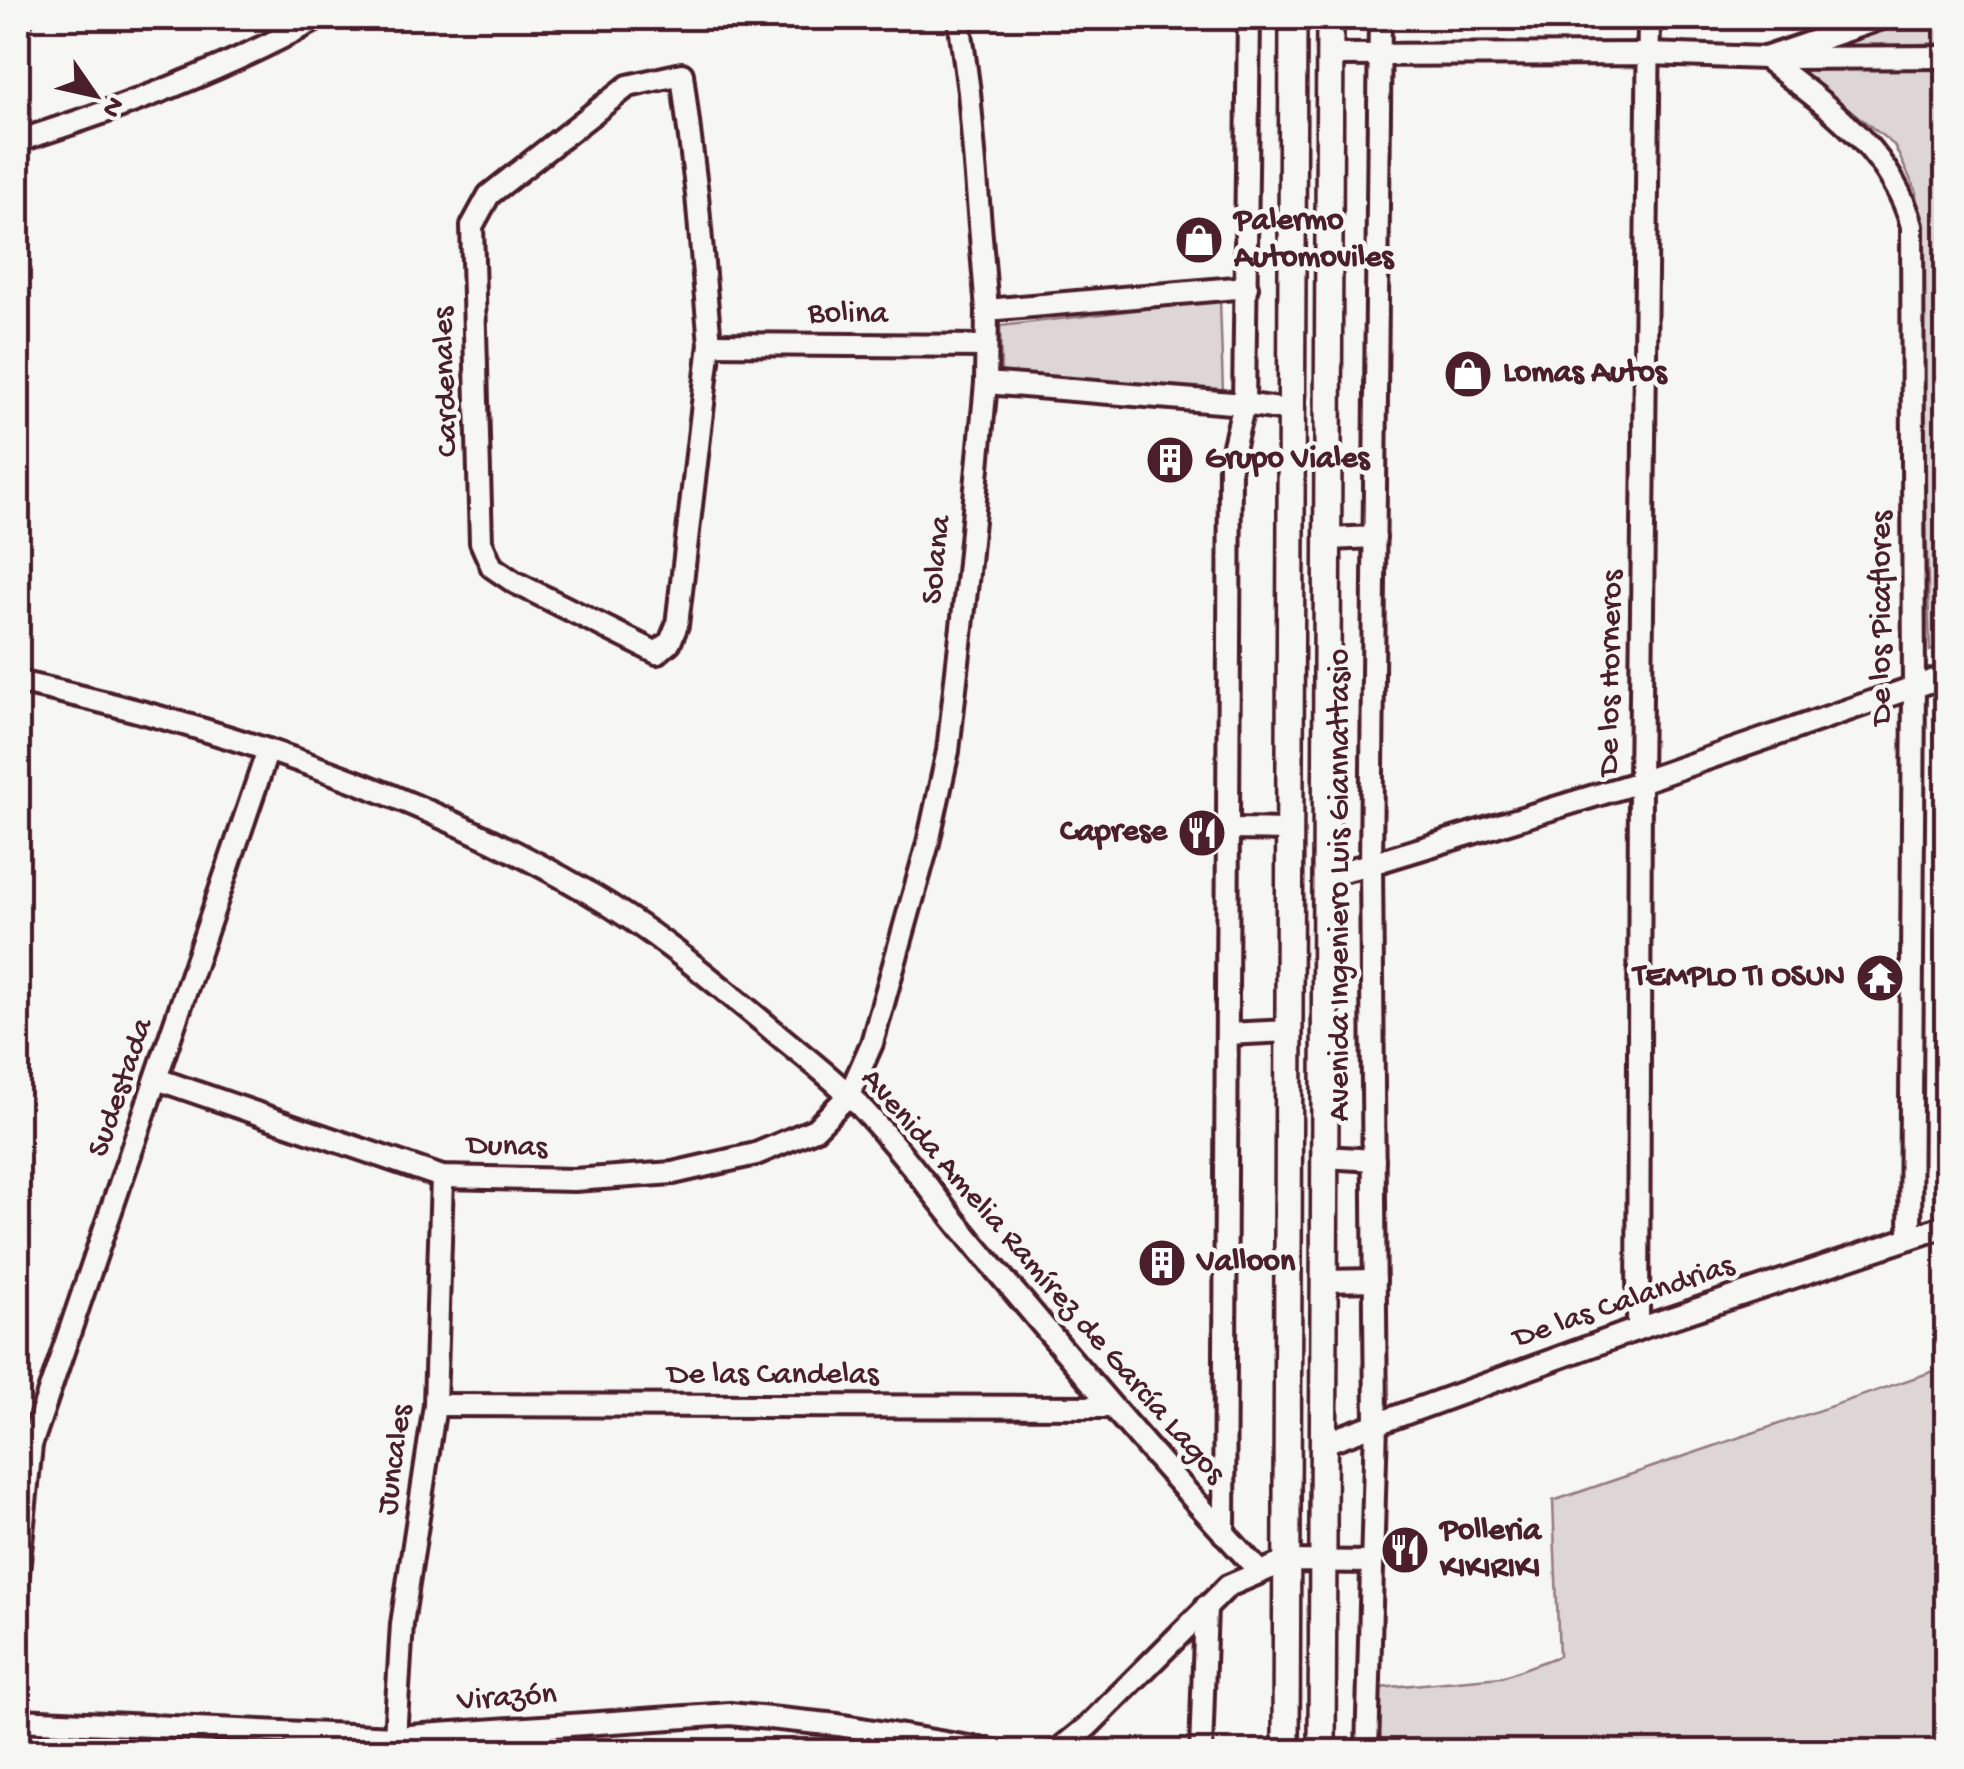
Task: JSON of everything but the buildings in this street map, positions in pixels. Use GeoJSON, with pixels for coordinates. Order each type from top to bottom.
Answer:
{"type":"FeatureCollection","features":[{"type":"Feature","properties":{"kind":"main road","name":"Avenida Ingeniero Luis Giannattasio"},"geometry":{"type":"LineString","coordinates":[[1286,1752],[1293,18]]}},
{"type":"Feature","properties":{"kind":"main road","name":"Avenida Ingeniero Luis Giannattasio"},"geometry":{"type":"LineString","coordinates":[[1322,1752],[1330,18]]}},
{"type":"Feature","properties":{"kind":"street"},"geometry":{"type":"LineString","coordinates":[[18,141],[202,76],[319,18]]}},
{"type":"Feature","properties":{"kind":"street","name":"Solana"},"geometry":{"type":"LineString","coordinates":[[850,1095],[872,1043],[902,939],[948,750],[986,382],[987,310],[959,18]]}},
{"type":"Feature","properties":{"kind":"street"},"geometry":{"type":"LineString","coordinates":[[1224,1534],[1230,462],[1244,404],[1249,18]]}},
{"type":"Feature","properties":{"kind":"street","name":"Avenida Ingeniero Luis Giannattasio"},"geometry":{"type":"LineString","coordinates":[[1366,1752],[1376,1422],[1371,864],[1380,18]]}},
{"type":"Feature","properties":{"kind":"street","name":"De los Horneros"},"geometry":{"type":"LineString","coordinates":[[1638,1328],[1640,782],[1650,18]]}},
{"type":"Feature","properties":{"kind":"street"},"geometry":{"type":"LineString","coordinates":[[1764,58],[1882,18]]}},
{"type":"Feature","properties":{"kind":"street"},"geometry":{"type":"LineString","coordinates":[[1330,55],[1946,57]]}},
{"type":"Feature","properties":{"kind":"street","name":"De los Picaflores"},"geometry":{"type":"LineString","coordinates":[[1764,58],[1831,109],[1886,166],[1904,197],[1912,226],[1910,1238]]}},
{"type":"Feature","properties":{"kind":"street","name":"Cardenales"},"geometry":{"type":"LineString","coordinates":[[682,74],[710,344],[676,625],[670,642],[657,652],[514,582],[492,567],[481,542],[472,226],[490,195],[628,86],[682,74]]}},
{"type":"Feature","properties":{"kind":"street"},"geometry":{"type":"LineString","coordinates":[[987,310],[1247,286]]}},
{"type":"Feature","properties":{"kind":"street","name":"Bolina"},"geometry":{"type":"LineString","coordinates":[[710,344],[985,346]]}},
{"type":"Feature","properties":{"kind":"street"},"geometry":{"type":"LineString","coordinates":[[986,382],[1292,411]]}},
{"type":"Feature","properties":{"kind":"street"},"geometry":{"type":"LineString","coordinates":[[1328,540],[1375,538]]}},
{"type":"Feature","properties":{"kind":"street"},"geometry":{"type":"LineString","coordinates":[[1326,875],[1640,782],[1946,676]]}},
{"type":"Feature","properties":{"kind":"street","name":"Avenida Amelia Ramírez de García Lagos"},"geometry":{"type":"LineString","coordinates":[[18,682],[108,702],[268,750],[452,822],[586,891],[687,958],[850,1095],[890,1137],[1111,1407],[1259,1571]]}},
{"type":"Feature","properties":{"kind":"street","name":"Sudestada"},"geometry":{"type":"LineString","coordinates":[[18,1572],[24,1444],[157,1079],[268,750]]}},
{"type":"Feature","properties":{"kind":"street"},"geometry":{"type":"LineString","coordinates":[[1228,829],[1291,830]]}},
{"type":"Feature","properties":{"kind":"street"},"geometry":{"type":"LineString","coordinates":[[1227,1034],[1290,1032]]}},
{"type":"Feature","properties":{"kind":"street","name":"Dunas"},"geometry":{"type":"LineString","coordinates":[[157,1079],[442,1176],[574,1180],[672,1173],[756,1154],[815,1129],[850,1095]]}},
{"type":"Feature","properties":{"kind":"street"},"geometry":{"type":"LineString","coordinates":[[1325,1157],[1374,1160]]}},
{"type":"Feature","properties":{"kind":"street","name":"Juncales"},"geometry":{"type":"LineString","coordinates":[[389,1742],[402,1624],[436,1405],[442,1176]]}},
{"type":"Feature","properties":{"kind":"street","name":"De las Calandrias"},"geometry":{"type":"LineString","coordinates":[[1324,1443],[1638,1328],[1946,1226]]}},
{"type":"Feature","properties":{"kind":"street"},"geometry":{"type":"LineString","coordinates":[[1325,1281],[1375,1280]]}},
{"type":"Feature","properties":{"kind":"street","name":"De las Candelas"},"geometry":{"type":"LineString","coordinates":[[436,1405],[1111,1407]]}},
{"type":"Feature","properties":{"kind":"street"},"geometry":{"type":"LineString","coordinates":[[1056,1752],[1088,1726],[1228,1586],[1287,1561],[1372,1562]]}},
{"type":"Feature","properties":{"kind":"street"},"geometry":{"type":"LineString","coordinates":[[1200,1752],[1206,1606]]}},
{"type":"Feature","properties":{"kind":"street","name":"Virazón"},"geometry":{"type":"LineString","coordinates":[[18,1720],[389,1742],[730,1714],[838,1725],[998,1752]]}},
{"type":"Feature","properties":{"kind":"street"},"geometry":{"type":"LineString","coordinates":[[355,1752],[389,1742]]}},
{"type":"Feature","properties":{"kind":"shaded area"},"geometry":{"type":"Polygon","coordinates":[[[1902,18],[1946,18],[1946,43],[1849,47],[1853,39],[1902,18]]]}},
{"type":"Feature","properties":{"kind":"shaded area"},"geometry":{"type":"Polygon","coordinates":[[[1809,65],[1946,67],[1946,645],[1930,651],[1916,191],[1894,145],[1803,72],[1809,65]]]}},
{"type":"Feature","properties":{"kind":"shaded area"},"geometry":{"type":"Polygon","coordinates":[[[1220,300],[1223,392],[1001,375],[1000,326],[1220,300]]]}},
{"type":"Feature","properties":{"kind":"shaded area"},"geometry":{"type":"Polygon","coordinates":[[[1946,1367],[1946,1751],[1379,1751],[1379,1688],[1502,1677],[1559,1656],[1553,1501],[1946,1367]]]}},
{"type":"Feature","properties":{"kind":"place","name":"Palermo Automoviles"},"geometry":{"type":"Point","coordinates":[1199,240]}},
{"type":"Feature","properties":{"kind":"place","name":"Lomas Autos"},"geometry":{"type":"Point","coordinates":[1468,374]}},
{"type":"Feature","properties":{"kind":"place","name":"Grupo Viales"},"geometry":{"type":"Point","coordinates":[1170,460]}},
{"type":"Feature","properties":{"kind":"place","name":"Caprese"},"geometry":{"type":"Point","coordinates":[1202,833]}},
{"type":"Feature","properties":{"kind":"place","name":"TEMPLO TI OSUN"},"geometry":{"type":"Point","coordinates":[1880,978]}},
{"type":"Feature","properties":{"kind":"place","name":"Valloon"},"geometry":{"type":"Point","coordinates":[1162,1263]}},
{"type":"Feature","properties":{"kind":"place","name":"Polleria KIKIRIKI"},"geometry":{"type":"Point","coordinates":[1405,1550]}}]}
